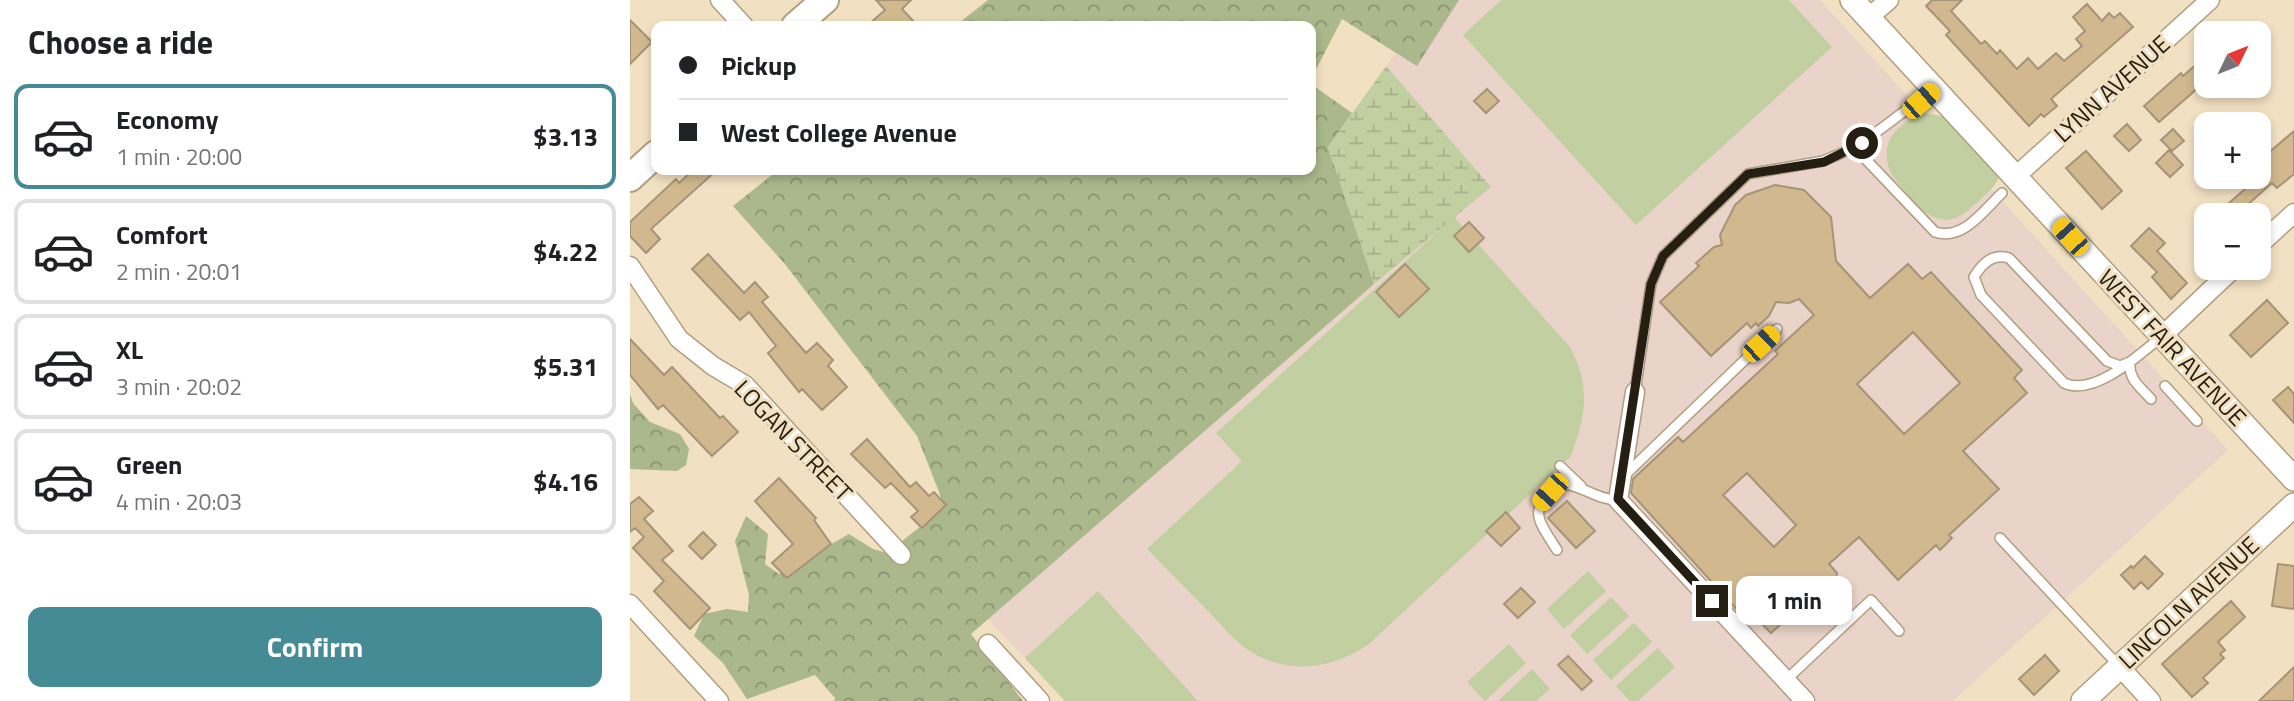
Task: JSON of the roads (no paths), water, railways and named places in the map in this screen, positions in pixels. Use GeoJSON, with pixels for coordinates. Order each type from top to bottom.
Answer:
{"type":"FeatureCollection","features":[{"type":"Feature","properties":{"kind":"main road"},"geometry":{"type":"LineString","coordinates":[[801,21],[825,0]]}},
{"type":"Feature","properties":{"kind":"main road"},"geometry":{"type":"LineString","coordinates":[[630,178],[651,159]]}},
{"type":"Feature","properties":{"kind":"street"},"geometry":{"type":"LineString","coordinates":[[720,0],[739,21]]}},
{"type":"Feature","properties":{"kind":"street","name":"WEST FAIR AVENUE"},"geometry":{"type":"LineString","coordinates":[[1852,0],[1934,89],[2008,185],[2161,337],[2294,479]]}},
{"type":"Feature","properties":{"kind":"street"},"geometry":{"type":"LineString","coordinates":[[1868,19],[1889,0]]}},
{"type":"Feature","properties":{"kind":"street","name":"LYNN AVENUE"},"geometry":{"type":"LineString","coordinates":[[2008,185],[2210,0]]}},
{"type":"Feature","properties":{"kind":"street"},"geometry":{"type":"LineString","coordinates":[[2271,234],[2294,213]]}},
{"type":"Feature","properties":{"kind":"street","name":"LOGAN STREET"},"geometry":{"type":"LineString","coordinates":[[630,266],[679,340],[713,366],[745,385],[901,555]]}},
{"type":"Feature","properties":{"kind":"street"},"geometry":{"type":"LineString","coordinates":[[2161,337],[2221,280]]}},
{"type":"Feature","properties":{"kind":"street"},"geometry":{"type":"LineString","coordinates":[[1634,392],[1618,499],[1805,701]]}},
{"type":"Feature","properties":{"kind":"street","name":"LINCOLN AVENUE"},"geometry":{"type":"LineString","coordinates":[[2083,701],[2294,505]]}},
{"type":"Feature","properties":{"kind":"street"},"geometry":{"type":"LineString","coordinates":[[630,604],[719,701]]}},
{"type":"Feature","properties":{"kind":"street"},"geometry":{"type":"LineString","coordinates":[[988,643],[1040,701]]}},
{"type":"Feature","properties":{"kind":"street"},"geometry":{"type":"LineString","coordinates":[[2120,667],[2151,701]]}},
{"type":"Feature","properties":{"kind":"lane"},"geometry":{"type":"LineString","coordinates":[[1634,392],[1651,284],[1663,256],[1748,174],[1824,162],[1854,147],[1934,89]]}},
{"type":"Feature","properties":{"kind":"lane"},"geometry":{"type":"LineString","coordinates":[[1854,147],[1935,232],[1950,234],[1965,229],[2008,185]]}},
{"type":"Feature","properties":{"kind":"lane"},"geometry":{"type":"LineString","coordinates":[[2130,362],[2120,366],[2107,361],[2009,258],[1993,257],[1985,262],[1974,277],[1981,295],[2064,383],[2071,387],[2098,382],[2130,362],[2161,337]]}},
{"type":"Feature","properties":{"kind":"lane"},"geometry":{"type":"LineString","coordinates":[[1621,478],[1777,330]]}},
{"type":"Feature","properties":{"kind":"lane"},"geometry":{"type":"LineString","coordinates":[[2130,362],[2129,370],[2133,379],[2151,399]]}},
{"type":"Feature","properties":{"kind":"lane"},"geometry":{"type":"LineString","coordinates":[[2165,386],[2197,421]]}},
{"type":"Feature","properties":{"kind":"lane"},"geometry":{"type":"LineString","coordinates":[[1560,466],[1583,487],[1605,500],[1618,499]]}},
{"type":"Feature","properties":{"kind":"lane"},"geometry":{"type":"LineString","coordinates":[[1557,550],[1538,521],[1539,504],[1563,483],[1583,487]]}},
{"type":"Feature","properties":{"kind":"lane"},"geometry":{"type":"LineString","coordinates":[[2000,538],[2120,667]]}},
{"type":"Feature","properties":{"kind":"lane"},"geometry":{"type":"LineString","coordinates":[[1786,680],[1871,600],[1899,631]]}}]}
